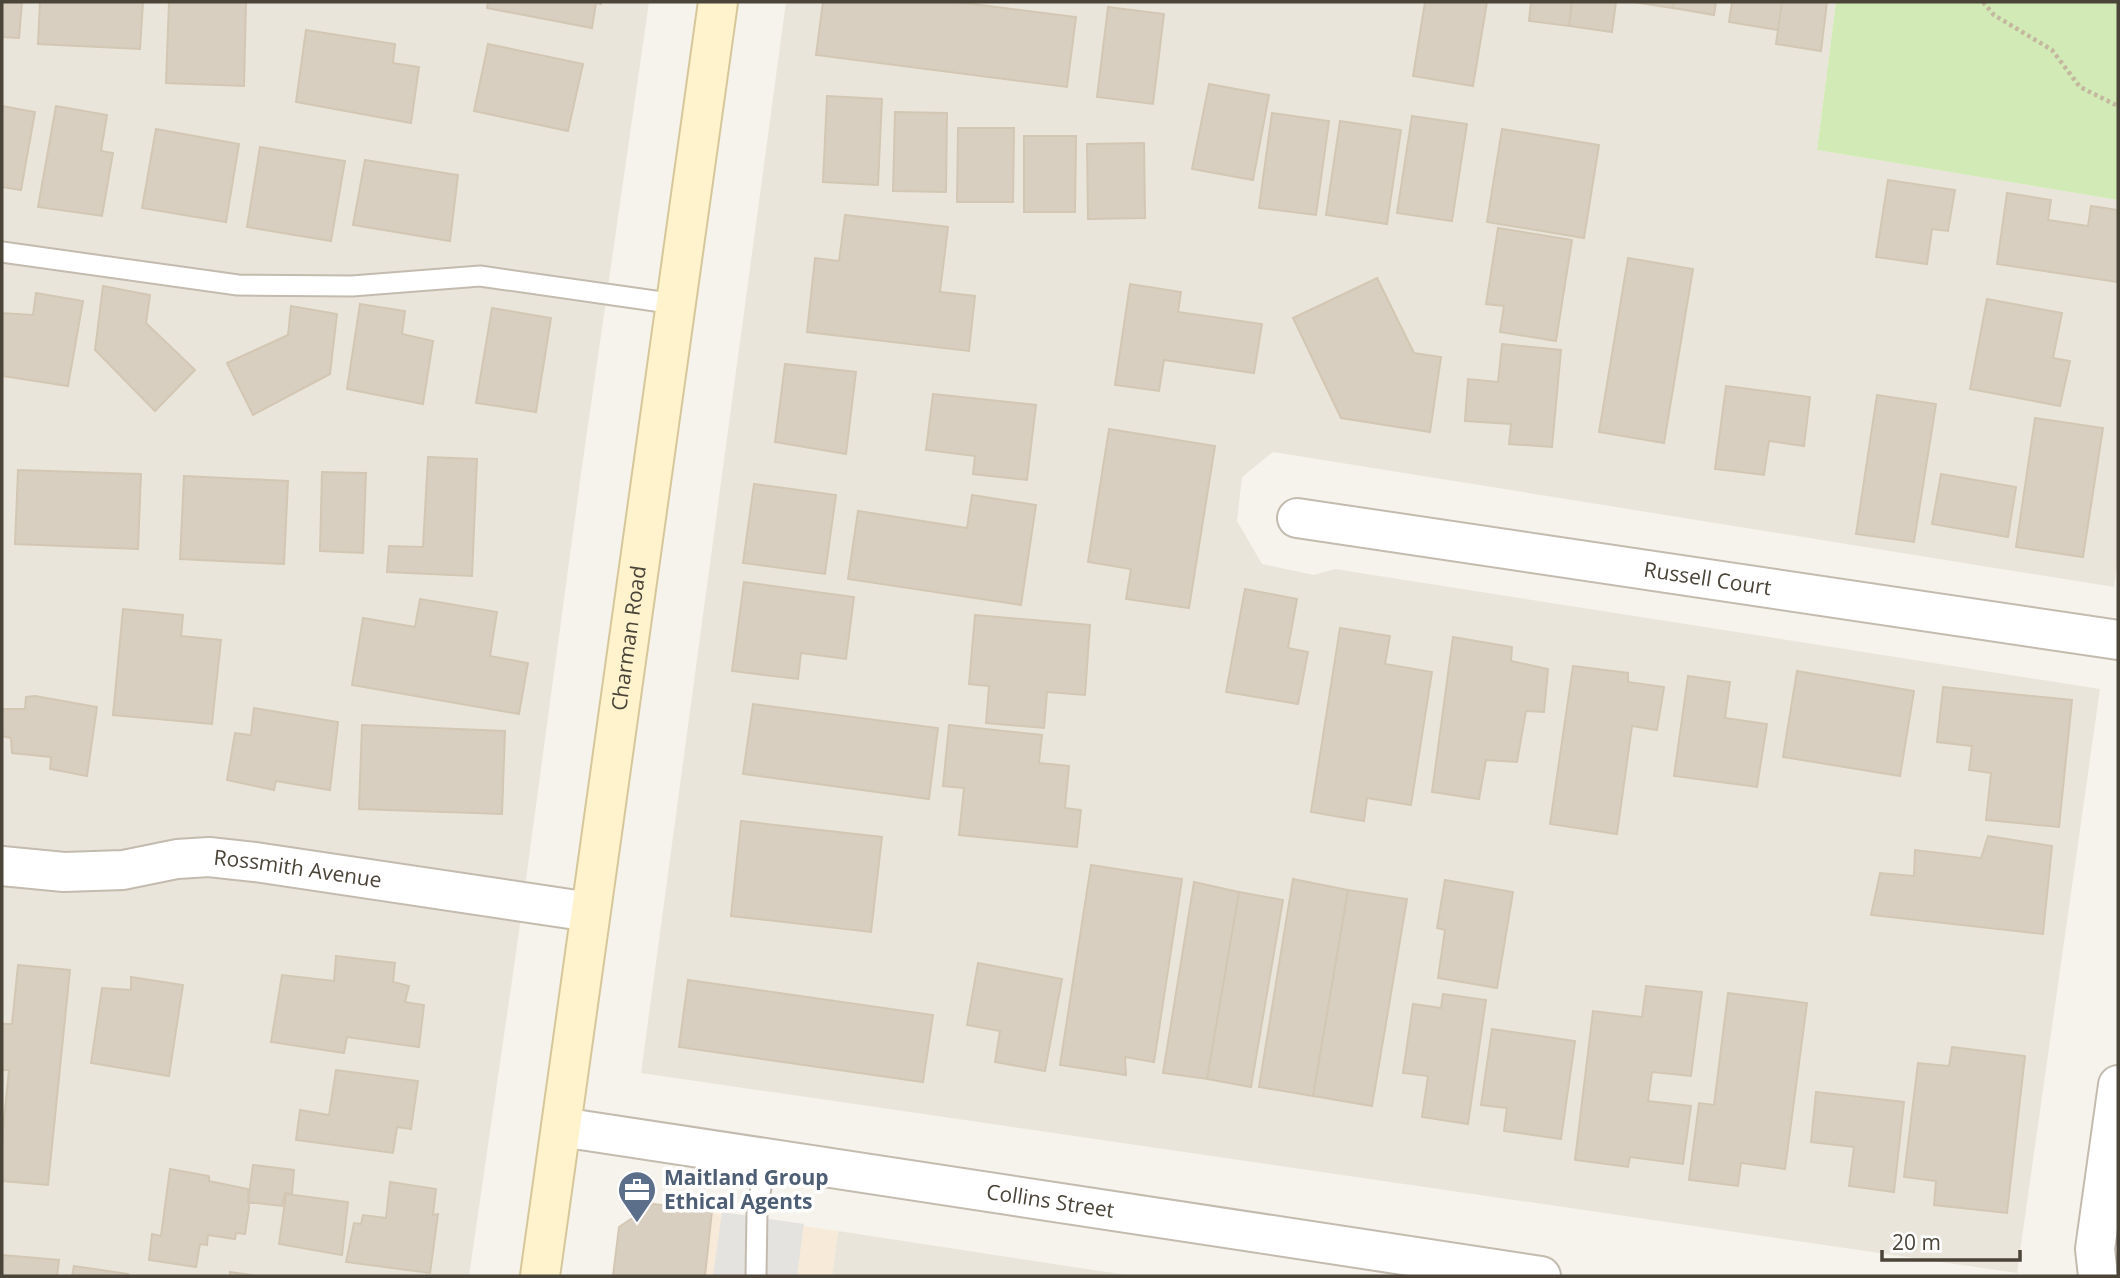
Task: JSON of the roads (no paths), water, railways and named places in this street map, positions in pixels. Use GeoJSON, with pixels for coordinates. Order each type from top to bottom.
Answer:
{"type":"FeatureCollection","features":[{"type":"Feature","properties":{"kind":"main road","name":"Charman Road"},"geometry":{"type":"LineString","coordinates":[[540,1276],[718,2]]}},
{"type":"Feature","properties":{"kind":"street","name":"Russell Court"},"geometry":{"type":"LineString","coordinates":[[1297,518],[2118,640]]}},
{"type":"Feature","properties":{"kind":"street","name":"Rossmith Avenue"},"geometry":{"type":"LineString","coordinates":[[2,866],[64,872],[123,870],[177,859],[209,857],[590,912]]}},
{"type":"Feature","properties":{"kind":"street"},"geometry":{"type":"LineString","coordinates":[[2092,1267],[2118,1084]]}},
{"type":"Feature","properties":{"kind":"street","name":"Collins Street"},"geometry":{"type":"LineString","coordinates":[[561,1128],[1541,1276]]}},
{"type":"Feature","properties":{"kind":"lane"},"geometry":{"type":"LineString","coordinates":[[2,252],[238,285],[352,286],[480,276],[676,304]]}},
{"type":"Feature","properties":{"kind":"lane"},"geometry":{"type":"LineString","coordinates":[[756,1276],[757,1211],[766,1158]]}},
{"type":"Feature","properties":{"kind":"place","name":"Maitland Group Ethical Agents"},"geometry":{"type":"Point","coordinates":[637,1224]}}]}
